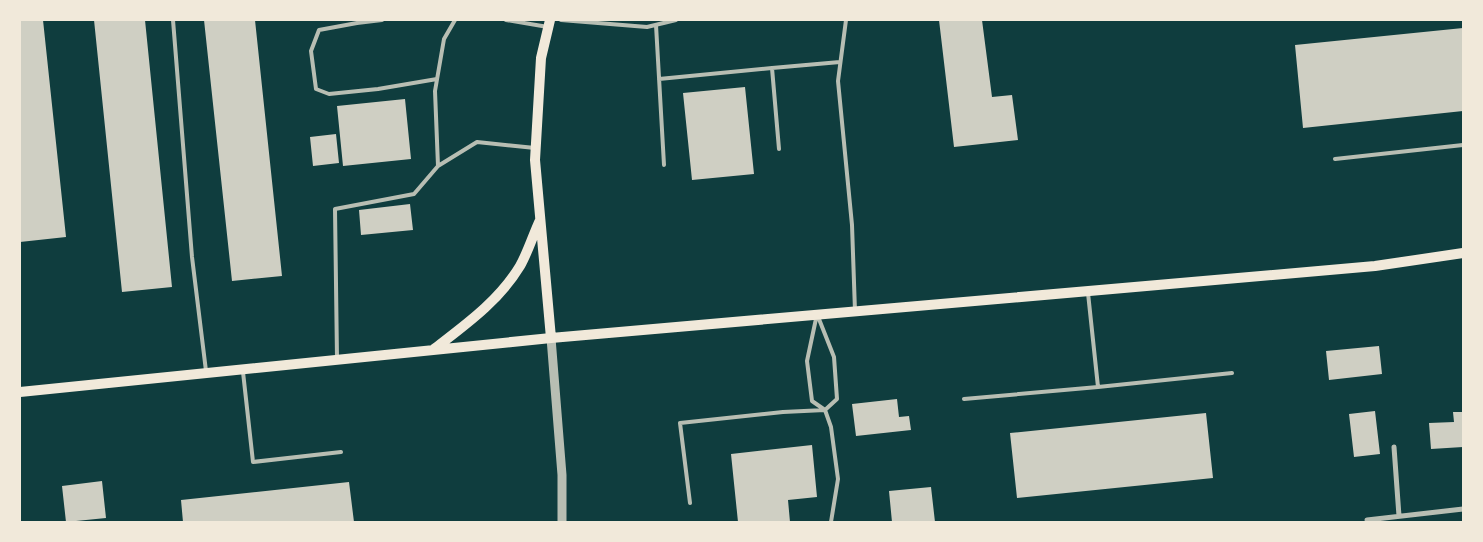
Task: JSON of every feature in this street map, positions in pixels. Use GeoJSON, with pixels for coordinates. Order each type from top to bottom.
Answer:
{"type":"FeatureCollection","features":[{"type":"Feature","properties":{"kind":"main road"},"geometry":{"type":"LineString","coordinates":[[549,24],[541,58],[535,160],[551,338]]}},
{"type":"Feature","properties":{"kind":"main road"},"geometry":{"type":"LineString","coordinates":[[433,350],[472,320],[498,296],[520,266],[540,219]]}},
{"type":"Feature","properties":{"kind":"main road"},"geometry":{"type":"LineString","coordinates":[[20,392],[551,338],[1375,266],[1463,253]]}},
{"type":"Feature","properties":{"kind":"street"},"geometry":{"type":"LineString","coordinates":[[551,338],[562,475],[562,522]]}},
{"type":"Feature","properties":{"kind":"street"},"geometry":{"type":"LineString","coordinates":[[1394,447],[1399,516]]}},
{"type":"Feature","properties":{"kind":"street"},"geometry":{"type":"LineString","coordinates":[[1367,520],[1463,509]]}},
{"type":"Feature","properties":{"kind":"lane"},"geometry":{"type":"LineString","coordinates":[[173,20],[192,257],[206,373]]}},
{"type":"Feature","properties":{"kind":"lane"},"geometry":{"type":"LineString","coordinates":[[382,20],[319,30],[311,51],[316,89],[329,94],[378,89],[437,79]]}},
{"type":"Feature","properties":{"kind":"lane"},"geometry":{"type":"LineString","coordinates":[[438,166],[435,91],[444,39],[455,20]]}},
{"type":"Feature","properties":{"kind":"lane"},"geometry":{"type":"LineString","coordinates":[[506,20],[549,24]]}},
{"type":"Feature","properties":{"kind":"lane"},"geometry":{"type":"LineString","coordinates":[[561,20],[647,27],[676,20]]}},
{"type":"Feature","properties":{"kind":"lane"},"geometry":{"type":"LineString","coordinates":[[846,20],[838,82],[852,225],[855,311]]}},
{"type":"Feature","properties":{"kind":"lane"},"geometry":{"type":"LineString","coordinates":[[656,25],[664,165]]}},
{"type":"Feature","properties":{"kind":"lane"},"geometry":{"type":"LineString","coordinates":[[659,79],[840,62]]}},
{"type":"Feature","properties":{"kind":"lane"},"geometry":{"type":"LineString","coordinates":[[772,68],[778,148]]}},
{"type":"Feature","properties":{"kind":"lane"},"geometry":{"type":"LineString","coordinates":[[337,360],[336,209],[414,194],[438,166],[477,142],[535,148]]}},
{"type":"Feature","properties":{"kind":"lane"},"geometry":{"type":"LineString","coordinates":[[1335,159],[1463,146]]}},
{"type":"Feature","properties":{"kind":"lane"},"geometry":{"type":"LineString","coordinates":[[1088,291],[1098,387]]}},
{"type":"Feature","properties":{"kind":"lane"},"geometry":{"type":"LineString","coordinates":[[817,314],[807,361],[812,402],[825,410],[832,427],[838,479],[831,522]]}},
{"type":"Feature","properties":{"kind":"lane"},"geometry":{"type":"LineString","coordinates":[[690,503],[680,423],[782,412],[825,410],[837,399],[834,358],[817,314]]}},
{"type":"Feature","properties":{"kind":"lane"},"geometry":{"type":"LineString","coordinates":[[243,369],[253,462],[341,452]]}},
{"type":"Feature","properties":{"kind":"lane"},"geometry":{"type":"LineString","coordinates":[[964,399],[1232,373]]}},
{"type":"Feature","properties":{"kind":"building"},"geometry":{"type":"Polygon","coordinates":[[[20,20],[43,20],[66,237],[20,242],[20,20]]]}},
{"type":"Feature","properties":{"kind":"building"},"geometry":{"type":"Polygon","coordinates":[[[94,20],[145,20],[172,287],[122,292],[94,20]]]}},
{"type":"Feature","properties":{"kind":"building"},"geometry":{"type":"Polygon","coordinates":[[[204,20],[255,20],[282,276],[232,281],[204,20]]]}},
{"type":"Feature","properties":{"kind":"building"},"geometry":{"type":"Polygon","coordinates":[[[939,20],[982,20],[992,97],[1012,95],[1018,140],[954,147],[939,20]]]}},
{"type":"Feature","properties":{"kind":"building"},"geometry":{"type":"Polygon","coordinates":[[[1463,28],[1463,111],[1303,128],[1295,45],[1463,28]]]}},
{"type":"Feature","properties":{"kind":"building"},"geometry":{"type":"Polygon","coordinates":[[[745,87],[754,174],[692,180],[683,93],[745,87]]]}},
{"type":"Feature","properties":{"kind":"building"},"geometry":{"type":"Polygon","coordinates":[[[405,99],[411,159],[343,166],[337,106],[405,99]]]}},
{"type":"Feature","properties":{"kind":"building"},"geometry":{"type":"Polygon","coordinates":[[[336,134],[339,163],[313,166],[310,137],[336,134]]]}},
{"type":"Feature","properties":{"kind":"building"},"geometry":{"type":"Polygon","coordinates":[[[410,204],[413,230],[361,235],[359,210],[410,204]]]}},
{"type":"Feature","properties":{"kind":"building"},"geometry":{"type":"Polygon","coordinates":[[[1379,346],[1382,374],[1329,380],[1326,351],[1379,346]]]}},
{"type":"Feature","properties":{"kind":"building"},"geometry":{"type":"Polygon","coordinates":[[[897,399],[899,417],[909,416],[911,430],[856,436],[852,404],[897,399]]]}},
{"type":"Feature","properties":{"kind":"building"},"geometry":{"type":"Polygon","coordinates":[[[1375,411],[1380,454],[1354,457],[1349,414],[1375,411]]]}},
{"type":"Feature","properties":{"kind":"building"},"geometry":{"type":"Polygon","coordinates":[[[1453,412],[1463,412],[1463,447],[1431,449],[1429,423],[1454,422],[1453,412]]]}},
{"type":"Feature","properties":{"kind":"building"},"geometry":{"type":"Polygon","coordinates":[[[1206,413],[1213,478],[1017,498],[1010,433],[1206,413]]]}},
{"type":"Feature","properties":{"kind":"building"},"geometry":{"type":"Polygon","coordinates":[[[812,445],[817,497],[788,500],[790,522],[738,522],[731,454],[812,445]]]}},
{"type":"Feature","properties":{"kind":"building"},"geometry":{"type":"Polygon","coordinates":[[[102,481],[106,518],[66,522],[62,486],[102,481]]]}},
{"type":"Feature","properties":{"kind":"building"},"geometry":{"type":"Polygon","coordinates":[[[349,482],[354,522],[183,522],[181,500],[349,482]]]}},
{"type":"Feature","properties":{"kind":"building"},"geometry":{"type":"Polygon","coordinates":[[[931,487],[935,522],[892,522],[889,491],[931,487]]]}}]}
